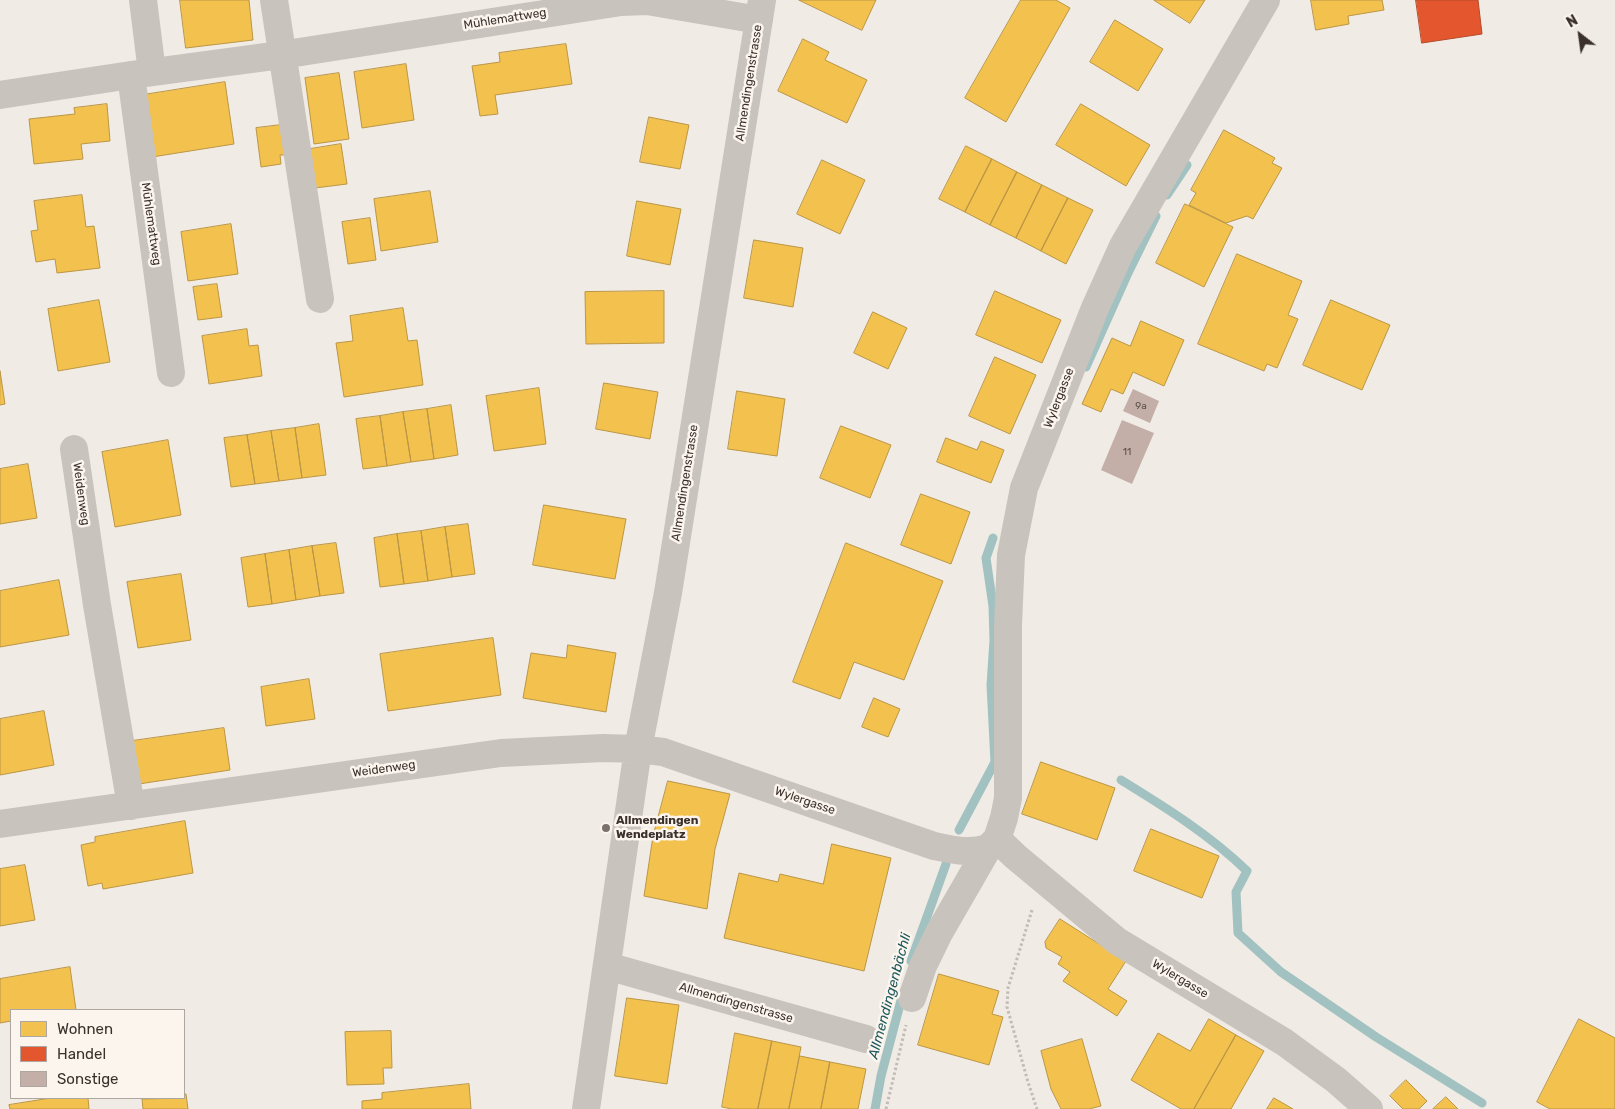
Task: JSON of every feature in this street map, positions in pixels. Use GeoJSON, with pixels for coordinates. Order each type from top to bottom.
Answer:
{"type":"FeatureCollection","features":[{"type":"Feature","properties":{"kind":"street","name":"Mühlemattweg"},"geometry":{"type":"LineString","coordinates":[[142,0],[141,74],[171,373]]}},
{"type":"Feature","properties":{"kind":"street"},"geometry":{"type":"LineString","coordinates":[[274,0],[320,299]]}},
{"type":"Feature","properties":{"kind":"street","name":"Wylergasse"},"geometry":{"type":"LineString","coordinates":[[638,749],[663,752],[934,846],[962,852],[976,852],[993,844],[1004,818],[1008,798],[1008,625],[1011,555],[1024,488],[1095,308],[1123,246],[1266,0]]}},
{"type":"Feature","properties":{"kind":"street","name":"Mühlemattweg"},"geometry":{"type":"LineString","coordinates":[[0,95],[281,55],[621,2],[647,1],[760,10]]}},
{"type":"Feature","properties":{"kind":"street","name":"Allmendingenstrasse"},"geometry":{"type":"LineString","coordinates":[[586,1109],[638,749],[668,593],[760,10]]}},
{"type":"Feature","properties":{"kind":"street","name":"Weidenweg"},"geometry":{"type":"LineString","coordinates":[[74,449],[97,605],[131,806]]}},
{"type":"Feature","properties":{"kind":"street","name":"Weidenweg"},"geometry":{"type":"LineString","coordinates":[[0,824],[502,753],[603,748],[638,749]]}},
{"type":"Feature","properties":{"kind":"street"},"geometry":{"type":"LineString","coordinates":[[912,998],[923,966],[939,933],[993,844]]}},
{"type":"Feature","properties":{"kind":"street","name":"Wylergasse"},"geometry":{"type":"LineString","coordinates":[[993,844],[1037,875],[1117,941],[1284,1042],[1336,1080],[1370,1109]]}},
{"type":"Feature","properties":{"kind":"street","name":"Allmendingenstrasse"},"geometry":{"type":"LineString","coordinates":[[607,966],[866,1040]]}},
{"type":"Feature","properties":{"kind":"path"},"geometry":{"type":"LineString","coordinates":[[1037,875],[1036,897],[1008,988],[1007,1007],[1037,1109]]}},
{"type":"Feature","properties":{"kind":"path"},"geometry":{"type":"LineString","coordinates":[[886,1109],[912,998]]}},
{"type":"Feature","properties":{"kind":"building: Wohnen"},"geometry":{"type":"Polygon","coordinates":[[[180,0],[249,0],[253,40],[186,48],[180,0]]]}},
{"type":"Feature","properties":{"kind":"building: Wohnen"},"geometry":{"type":"Polygon","coordinates":[[[799,0],[876,0],[862,30],[799,0]]]}},
{"type":"Feature","properties":{"kind":"building: Wohnen"},"geometry":{"type":"Polygon","coordinates":[[[1021,0],[1056,0],[1070,8],[1006,122],[965,98],[1021,0]]]}},
{"type":"Feature","properties":{"kind":"building: Wohnen"},"geometry":{"type":"Polygon","coordinates":[[[1154,0],[1205,0],[1190,23],[1154,0]]]}},
{"type":"Feature","properties":{"kind":"building: Wohnen"},"geometry":{"type":"Polygon","coordinates":[[[1311,0],[1382,0],[1384,10],[1348,16],[1349,24],[1316,30],[1311,0]]]}},
{"type":"Feature","properties":{"kind":"building: Wohnen"},"geometry":{"type":"Polygon","coordinates":[[[1115,20],[1163,49],[1138,91],[1090,62],[1115,20]]]}},
{"type":"Feature","properties":{"kind":"building: Wohnen"},"geometry":{"type":"Polygon","coordinates":[[[803,39],[829,52],[825,60],[867,80],[847,123],[778,91],[803,39]]]}},
{"type":"Feature","properties":{"kind":"building: Wohnen"},"geometry":{"type":"Polygon","coordinates":[[[566,44],[572,84],[495,95],[498,114],[480,116],[472,66],[500,62],[499,53],[566,44]]]}},
{"type":"Feature","properties":{"kind":"building: Wohnen"},"geometry":{"type":"Polygon","coordinates":[[[406,64],[414,120],[362,128],[354,72],[406,64]]]}},
{"type":"Feature","properties":{"kind":"building: Wohnen"},"geometry":{"type":"Polygon","coordinates":[[[339,73],[349,139],[314,144],[305,78],[339,73]]]}},
{"type":"Feature","properties":{"kind":"building: Wohnen"},"geometry":{"type":"Polygon","coordinates":[[[225,82],[234,144],[152,157],[143,95],[225,82]]]}},
{"type":"Feature","properties":{"kind":"building: Wohnen"},"geometry":{"type":"Polygon","coordinates":[[[107,104],[110,141],[81,144],[83,159],[34,164],[29,119],[75,114],[74,108],[107,104]]]}},
{"type":"Feature","properties":{"kind":"building: Wohnen"},"geometry":{"type":"Polygon","coordinates":[[[1081,104],[1150,145],[1126,186],[1056,145],[1081,104]]]}},
{"type":"Feature","properties":{"kind":"building: Wohnen"},"geometry":{"type":"Polygon","coordinates":[[[649,117],[689,125],[680,169],[640,162],[649,117]]]}},
{"type":"Feature","properties":{"kind":"building: Wohnen"},"geometry":{"type":"Polygon","coordinates":[[[281,125],[286,155],[280,155],[281,164],[261,167],[256,128],[281,125]]]}},
{"type":"Feature","properties":{"kind":"building: Wohnen"},"geometry":{"type":"Polygon","coordinates":[[[1224,130],[1275,158],[1272,163],[1282,168],[1253,219],[1247,216],[1226,223],[1189,205],[1196,193],[1191,190],[1224,130]]]}},
{"type":"Feature","properties":{"kind":"building: Wohnen"},"geometry":{"type":"Polygon","coordinates":[[[341,144],[347,184],[315,188],[310,149],[341,144]]]}},
{"type":"Feature","properties":{"kind":"building: Wohnen"},"geometry":{"type":"Polygon","coordinates":[[[966,146],[992,159],[965,212],[939,199],[966,146]]]}},
{"type":"Feature","properties":{"kind":"building: Wohnen"},"geometry":{"type":"Polygon","coordinates":[[[992,159],[1017,172],[990,225],[965,212],[992,159]]]}},
{"type":"Feature","properties":{"kind":"building: Wohnen"},"geometry":{"type":"Polygon","coordinates":[[[822,160],[865,180],[840,234],[797,214],[822,160]]]}},
{"type":"Feature","properties":{"kind":"building: Wohnen"},"geometry":{"type":"Polygon","coordinates":[[[1017,172],[1042,185],[1016,238],[990,225],[1017,172]]]}},
{"type":"Feature","properties":{"kind":"building: Wohnen"},"geometry":{"type":"Polygon","coordinates":[[[1042,185],[1068,198],[1041,251],[1016,238],[1042,185]]]}},
{"type":"Feature","properties":{"kind":"building: Wohnen"},"geometry":{"type":"Polygon","coordinates":[[[430,191],[438,242],[381,251],[374,199],[430,191]]]}},
{"type":"Feature","properties":{"kind":"building: Wohnen"},"geometry":{"type":"Polygon","coordinates":[[[82,195],[86,227],[94,226],[100,268],[57,273],[55,259],[36,262],[31,231],[38,230],[34,201],[82,195]]]}},
{"type":"Feature","properties":{"kind":"building: Wohnen"},"geometry":{"type":"Polygon","coordinates":[[[1068,198],[1093,210],[1066,264],[1041,251],[1068,198]]]}},
{"type":"Feature","properties":{"kind":"building: Wohnen"},"geometry":{"type":"Polygon","coordinates":[[[637,201],[681,209],[670,265],[627,256],[637,201]]]}},
{"type":"Feature","properties":{"kind":"building: Wohnen"},"geometry":{"type":"Polygon","coordinates":[[[1185,204],[1233,227],[1204,287],[1156,263],[1185,204]]]}},
{"type":"Feature","properties":{"kind":"building: Wohnen"},"geometry":{"type":"Polygon","coordinates":[[[370,218],[376,260],[348,264],[342,222],[370,218]]]}},
{"type":"Feature","properties":{"kind":"building: Wohnen"},"geometry":{"type":"Polygon","coordinates":[[[231,224],[238,274],[188,281],[181,232],[231,224]]]}},
{"type":"Feature","properties":{"kind":"building: Wohnen"},"geometry":{"type":"Polygon","coordinates":[[[754,240],[803,248],[793,307],[744,298],[754,240]]]}},
{"type":"Feature","properties":{"kind":"building: Wohnen"},"geometry":{"type":"Polygon","coordinates":[[[1237,254],[1302,281],[1288,315],[1298,319],[1277,368],[1267,364],[1264,371],[1198,344],[1237,254]]]}},
{"type":"Feature","properties":{"kind":"building: Wohnen"},"geometry":{"type":"Polygon","coordinates":[[[217,284],[222,317],[198,320],[193,287],[217,284]]]}},
{"type":"Feature","properties":{"kind":"building: Wohnen"},"geometry":{"type":"Polygon","coordinates":[[[664,291],[664,343],[586,344],[585,292],[664,291]]]}},
{"type":"Feature","properties":{"kind":"building: Wohnen"},"geometry":{"type":"Polygon","coordinates":[[[995,291],[1061,320],[1042,363],[976,335],[995,291]]]}},
{"type":"Feature","properties":{"kind":"building: Wohnen"},"geometry":{"type":"Polygon","coordinates":[[[99,300],[110,362],[58,371],[48,309],[99,300]]]}},
{"type":"Feature","properties":{"kind":"building: Wohnen"},"geometry":{"type":"Polygon","coordinates":[[[1331,300],[1390,325],[1362,390],[1303,365],[1331,300]]]}},
{"type":"Feature","properties":{"kind":"building: Wohnen"},"geometry":{"type":"Polygon","coordinates":[[[403,308],[408,341],[417,340],[423,385],[344,397],[336,343],[353,341],[350,316],[403,308]]]}},
{"type":"Feature","properties":{"kind":"building: Wohnen"},"geometry":{"type":"Polygon","coordinates":[[[873,312],[907,328],[888,369],[854,353],[873,312]]]}},
{"type":"Feature","properties":{"kind":"building: Wohnen"},"geometry":{"type":"Polygon","coordinates":[[[1141,321],[1184,340],[1164,386],[1133,372],[1123,394],[1111,389],[1101,412],[1082,404],[1112,338],[1130,346],[1141,321]]]}},
{"type":"Feature","properties":{"kind":"building: Wohnen"},"geometry":{"type":"Polygon","coordinates":[[[247,329],[249,346],[258,345],[262,376],[209,384],[202,336],[247,329]]]}},
{"type":"Feature","properties":{"kind":"building: Wohnen"},"geometry":{"type":"Polygon","coordinates":[[[995,357],[1036,375],[1010,434],[969,416],[995,357]]]}},
{"type":"Feature","properties":{"kind":"building: Wohnen"},"geometry":{"type":"Polygon","coordinates":[[[0,371],[5,404],[0,405],[0,371]]]}},
{"type":"Feature","properties":{"kind":"building: Wohnen"},"geometry":{"type":"Polygon","coordinates":[[[604,383],[658,392],[650,439],[596,429],[604,383]]]}},
{"type":"Feature","properties":{"kind":"building: Wohnen"},"geometry":{"type":"Polygon","coordinates":[[[539,388],[546,444],[494,451],[486,396],[539,388]]]}},
{"type":"Feature","properties":{"kind":"building: Wohnen"},"geometry":{"type":"Polygon","coordinates":[[[737,391],[785,399],[777,456],[728,449],[737,391]]]}},
{"type":"Feature","properties":{"kind":"building: Wohnen"},"geometry":{"type":"Polygon","coordinates":[[[451,405],[458,455],[434,459],[427,409],[451,405]]]}},
{"type":"Feature","properties":{"kind":"building: Wohnen"},"geometry":{"type":"Polygon","coordinates":[[[427,409],[434,459],[411,462],[403,412],[427,409]]]}},
{"type":"Feature","properties":{"kind":"building: Wohnen"},"geometry":{"type":"Polygon","coordinates":[[[403,412],[411,462],[387,466],[380,416],[403,412]]]}},
{"type":"Feature","properties":{"kind":"building: Wohnen"},"geometry":{"type":"Polygon","coordinates":[[[380,416],[387,466],[363,469],[356,419],[380,416]]]}},
{"type":"Feature","properties":{"kind":"building: Wohnen"},"geometry":{"type":"Polygon","coordinates":[[[319,424],[326,475],[302,478],[295,428],[319,424]]]}},
{"type":"Feature","properties":{"kind":"building: Wohnen"},"geometry":{"type":"Polygon","coordinates":[[[841,426],[891,445],[870,498],[820,478],[841,426]]]}},
{"type":"Feature","properties":{"kind":"building: Wohnen"},"geometry":{"type":"Polygon","coordinates":[[[295,428],[302,478],[279,481],[271,431],[295,428]]]}},
{"type":"Feature","properties":{"kind":"building: Wohnen"},"geometry":{"type":"Polygon","coordinates":[[[271,431],[279,481],[255,484],[247,435],[271,431]]]}},
{"type":"Feature","properties":{"kind":"building: Wohnen"},"geometry":{"type":"Polygon","coordinates":[[[247,435],[255,484],[231,487],[224,438],[247,435]]]}},
{"type":"Feature","properties":{"kind":"building: Wohnen"},"geometry":{"type":"Polygon","coordinates":[[[946,438],[977,450],[981,441],[1004,450],[991,483],[937,462],[946,438]]]}},
{"type":"Feature","properties":{"kind":"building: Wohnen"},"geometry":{"type":"Polygon","coordinates":[[[168,440],[181,515],[115,527],[102,452],[168,440]]]}},
{"type":"Feature","properties":{"kind":"building: Wohnen"},"geometry":{"type":"Polygon","coordinates":[[[28,464],[37,518],[0,524],[0,469],[28,464]]]}},
{"type":"Feature","properties":{"kind":"building: Wohnen"},"geometry":{"type":"Polygon","coordinates":[[[921,494],[970,512],[951,564],[901,545],[921,494]]]}},
{"type":"Feature","properties":{"kind":"building: Wohnen"},"geometry":{"type":"Polygon","coordinates":[[[544,505],[626,519],[615,579],[533,565],[544,505]]]}},
{"type":"Feature","properties":{"kind":"building: Wohnen"},"geometry":{"type":"Polygon","coordinates":[[[468,524],[475,574],[452,577],[445,527],[468,524]]]}},
{"type":"Feature","properties":{"kind":"building: Wohnen"},"geometry":{"type":"Polygon","coordinates":[[[445,527],[452,577],[428,581],[421,531],[445,527]]]}},
{"type":"Feature","properties":{"kind":"building: Wohnen"},"geometry":{"type":"Polygon","coordinates":[[[421,531],[428,581],[404,584],[397,534],[421,531]]]}},
{"type":"Feature","properties":{"kind":"building: Wohnen"},"geometry":{"type":"Polygon","coordinates":[[[397,534],[404,584],[380,587],[374,538],[397,534]]]}},
{"type":"Feature","properties":{"kind":"building: Wohnen"},"geometry":{"type":"Polygon","coordinates":[[[336,543],[344,593],[320,596],[312,546],[336,543]]]}},
{"type":"Feature","properties":{"kind":"building: Wohnen"},"geometry":{"type":"Polygon","coordinates":[[[846,543],[943,581],[904,680],[854,662],[840,699],[793,682],[846,543]]]}},
{"type":"Feature","properties":{"kind":"building: Wohnen"},"geometry":{"type":"Polygon","coordinates":[[[312,546],[320,596],[296,600],[289,550],[312,546]]]}},
{"type":"Feature","properties":{"kind":"building: Wohnen"},"geometry":{"type":"Polygon","coordinates":[[[289,550],[296,600],[272,604],[265,554],[289,550]]]}},
{"type":"Feature","properties":{"kind":"building: Wohnen"},"geometry":{"type":"Polygon","coordinates":[[[265,554],[272,604],[248,607],[241,558],[265,554]]]}},
{"type":"Feature","properties":{"kind":"building: Wohnen"},"geometry":{"type":"Polygon","coordinates":[[[181,574],[191,640],[138,648],[127,582],[181,574]]]}},
{"type":"Feature","properties":{"kind":"building: Wohnen"},"geometry":{"type":"Polygon","coordinates":[[[59,580],[69,635],[0,647],[0,591],[59,580]]]}},
{"type":"Feature","properties":{"kind":"building: Wohnen"},"geometry":{"type":"Polygon","coordinates":[[[493,638],[501,695],[388,711],[380,654],[493,638]]]}},
{"type":"Feature","properties":{"kind":"building: Wohnen"},"geometry":{"type":"Polygon","coordinates":[[[568,645],[616,653],[606,712],[523,698],[531,653],[566,658],[568,645]]]}},
{"type":"Feature","properties":{"kind":"building: Wohnen"},"geometry":{"type":"Polygon","coordinates":[[[309,679],[315,719],[266,726],[261,687],[309,679]]]}},
{"type":"Feature","properties":{"kind":"building: Wohnen"},"geometry":{"type":"Polygon","coordinates":[[[874,698],[900,709],[888,737],[862,727],[874,698]]]}},
{"type":"Feature","properties":{"kind":"building: Wohnen"},"geometry":{"type":"Polygon","coordinates":[[[44,711],[54,765],[0,775],[0,719],[44,711]]]}},
{"type":"Feature","properties":{"kind":"building: Wohnen"},"geometry":{"type":"Polygon","coordinates":[[[224,728],[230,770],[139,784],[132,741],[224,728]]]}},
{"type":"Feature","properties":{"kind":"building: Wohnen"},"geometry":{"type":"Polygon","coordinates":[[[1041,762],[1115,788],[1097,840],[1022,814],[1041,762]]]}},
{"type":"Feature","properties":{"kind":"building: Wohnen"},"geometry":{"type":"Polygon","coordinates":[[[668,781],[730,794],[715,849],[707,909],[644,896],[653,836],[668,781]]]}},
{"type":"Feature","properties":{"kind":"building: Wohnen"},"geometry":{"type":"Polygon","coordinates":[[[185,821],[193,873],[103,889],[102,883],[88,886],[81,845],[95,842],[95,837],[185,821]]]}},
{"type":"Feature","properties":{"kind":"building: Wohnen"},"geometry":{"type":"Polygon","coordinates":[[[1151,829],[1219,856],[1202,898],[1134,871],[1151,829]]]}},
{"type":"Feature","properties":{"kind":"building: Wohnen"},"geometry":{"type":"Polygon","coordinates":[[[832,844],[891,858],[864,971],[724,938],[739,873],[778,882],[780,874],[823,884],[832,844]]]}},
{"type":"Feature","properties":{"kind":"building: Wohnen"},"geometry":{"type":"Polygon","coordinates":[[[25,865],[35,920],[0,926],[0,869],[25,865]]]}},
{"type":"Feature","properties":{"kind":"building: Wohnen"},"geometry":{"type":"Polygon","coordinates":[[[1060,919],[1126,961],[1108,989],[1127,1001],[1117,1016],[1063,981],[1070,972],[1058,964],[1062,957],[1046,948],[1045,942],[1060,919]]]}},
{"type":"Feature","properties":{"kind":"building: Wohnen"},"geometry":{"type":"Polygon","coordinates":[[[70,967],[76,1009],[10,1009],[10,1021],[0,1023],[0,979],[70,967]]]}},
{"type":"Feature","properties":{"kind":"building: Wohnen"},"geometry":{"type":"Polygon","coordinates":[[[939,974],[999,991],[992,1014],[1003,1017],[989,1065],[918,1045],[939,974]]]}},
{"type":"Feature","properties":{"kind":"building: Wohnen"},"geometry":{"type":"Polygon","coordinates":[[[627,998],[679,1005],[667,1084],[615,1076],[627,998]]]}},
{"type":"Feature","properties":{"kind":"building: Wohnen"},"geometry":{"type":"Polygon","coordinates":[[[1209,1019],[1236,1035],[1194,1109],[1181,1109],[1131,1080],[1158,1033],[1190,1051],[1209,1019]]]}},
{"type":"Feature","properties":{"kind":"building: Wohnen"},"geometry":{"type":"Polygon","coordinates":[[[1579,1019],[1615,1038],[1615,1109],[1550,1109],[1537,1102],[1579,1019]]]}},
{"type":"Feature","properties":{"kind":"building: Wohnen"},"geometry":{"type":"Polygon","coordinates":[[[391,1031],[392,1068],[383,1068],[384,1084],[347,1085],[345,1032],[391,1031]]]}},
{"type":"Feature","properties":{"kind":"building: Wohnen"},"geometry":{"type":"Polygon","coordinates":[[[735,1033],[772,1041],[758,1109],[722,1107],[735,1033]]]}},
{"type":"Feature","properties":{"kind":"building: Wohnen"},"geometry":{"type":"Polygon","coordinates":[[[1236,1035],[1264,1051],[1231,1109],[1194,1109],[1236,1035]]]}},
{"type":"Feature","properties":{"kind":"building: Wohnen"},"geometry":{"type":"Polygon","coordinates":[[[1082,1039],[1101,1106],[1089,1109],[1061,1109],[1051,1089],[1041,1051],[1082,1039]]]}},
{"type":"Feature","properties":{"kind":"building: Wohnen"},"geometry":{"type":"Polygon","coordinates":[[[772,1041],[801,1047],[789,1109],[758,1109],[772,1041]]]}},
{"type":"Feature","properties":{"kind":"building: Wohnen"},"geometry":{"type":"Polygon","coordinates":[[[800,1056],[830,1062],[821,1109],[789,1109],[800,1056]]]}},
{"type":"Feature","properties":{"kind":"building: Wohnen"},"geometry":{"type":"Polygon","coordinates":[[[830,1062],[866,1069],[858,1109],[821,1109],[830,1062]]]}},
{"type":"Feature","properties":{"kind":"building: Wohnen"},"geometry":{"type":"Polygon","coordinates":[[[1406,1080],[1427,1101],[1419,1109],[1403,1109],[1390,1096],[1406,1080]]]}},
{"type":"Feature","properties":{"kind":"building: Wohnen"},"geometry":{"type":"Polygon","coordinates":[[[469,1084],[471,1109],[362,1109],[362,1101],[382,1099],[382,1093],[469,1084]]]}},
{"type":"Feature","properties":{"kind":"building: Wohnen"},"geometry":{"type":"Polygon","coordinates":[[[186,1094],[188,1109],[143,1109],[142,1099],[185,1099],[186,1094]]]}},
{"type":"Feature","properties":{"kind":"building: Wohnen"},"geometry":{"type":"Polygon","coordinates":[[[1446,1097],[1458,1109],[1433,1109],[1446,1097]]]}},
{"type":"Feature","properties":{"kind":"building: Wohnen"},"geometry":{"type":"Polygon","coordinates":[[[1274,1098],[1293,1109],[1267,1109],[1274,1098]]]}},
{"type":"Feature","properties":{"kind":"building: Wohnen"},"geometry":{"type":"Polygon","coordinates":[[[45,1099],[88,1099],[89,1109],[10,1109],[9,1105],[45,1099]]]}},
{"type":"Feature","properties":{"kind":"building: Handel"},"geometry":{"type":"Polygon","coordinates":[[[1416,0],[1478,0],[1482,34],[1422,43],[1416,0]]]}},
{"type":"Feature","properties":{"kind":"building: Sonstige"},"geometry":{"type":"Polygon","coordinates":[[[1133,389],[1159,401],[1150,423],[1123,411],[1133,389]]]}},
{"type":"Feature","properties":{"kind":"building: Sonstige"},"geometry":{"type":"Polygon","coordinates":[[[1122,420],[1154,433],[1132,484],[1101,470],[1122,420]]]}},
{"type":"Feature","properties":{"kind":"waterway"},"geometry":{"type":"LineString","coordinates":[[1167,195],[1187,165]]}},
{"type":"Feature","properties":{"kind":"waterway"},"geometry":{"type":"LineString","coordinates":[[1086,367],[1156,216]]}},
{"type":"Feature","properties":{"kind":"waterway"},"geometry":{"type":"LineString","coordinates":[[959,830],[995,762],[991,685],[994,640],[993,606],[986,558],[993,538]]}},
{"type":"Feature","properties":{"kind":"waterway"},"geometry":{"type":"LineString","coordinates":[[1121,780],[1170,811],[1218,845],[1247,871],[1236,892],[1238,933],[1281,972],[1376,1037],[1482,1103]]}},
{"type":"Feature","properties":{"kind":"waterway","name":"Allmendingenbächli"},"geometry":{"type":"LineString","coordinates":[[911,961],[946,864]]}},
{"type":"Feature","properties":{"kind":"waterway","name":"Allmendingenbächli"},"geometry":{"type":"LineString","coordinates":[[875,1109],[881,1076],[903,993]]}},
{"type":"Feature","properties":{"kind":"place","name":"Allmendingen Wendeplatz"},"geometry":{"type":"Point","coordinates":[606,828]}}]}
